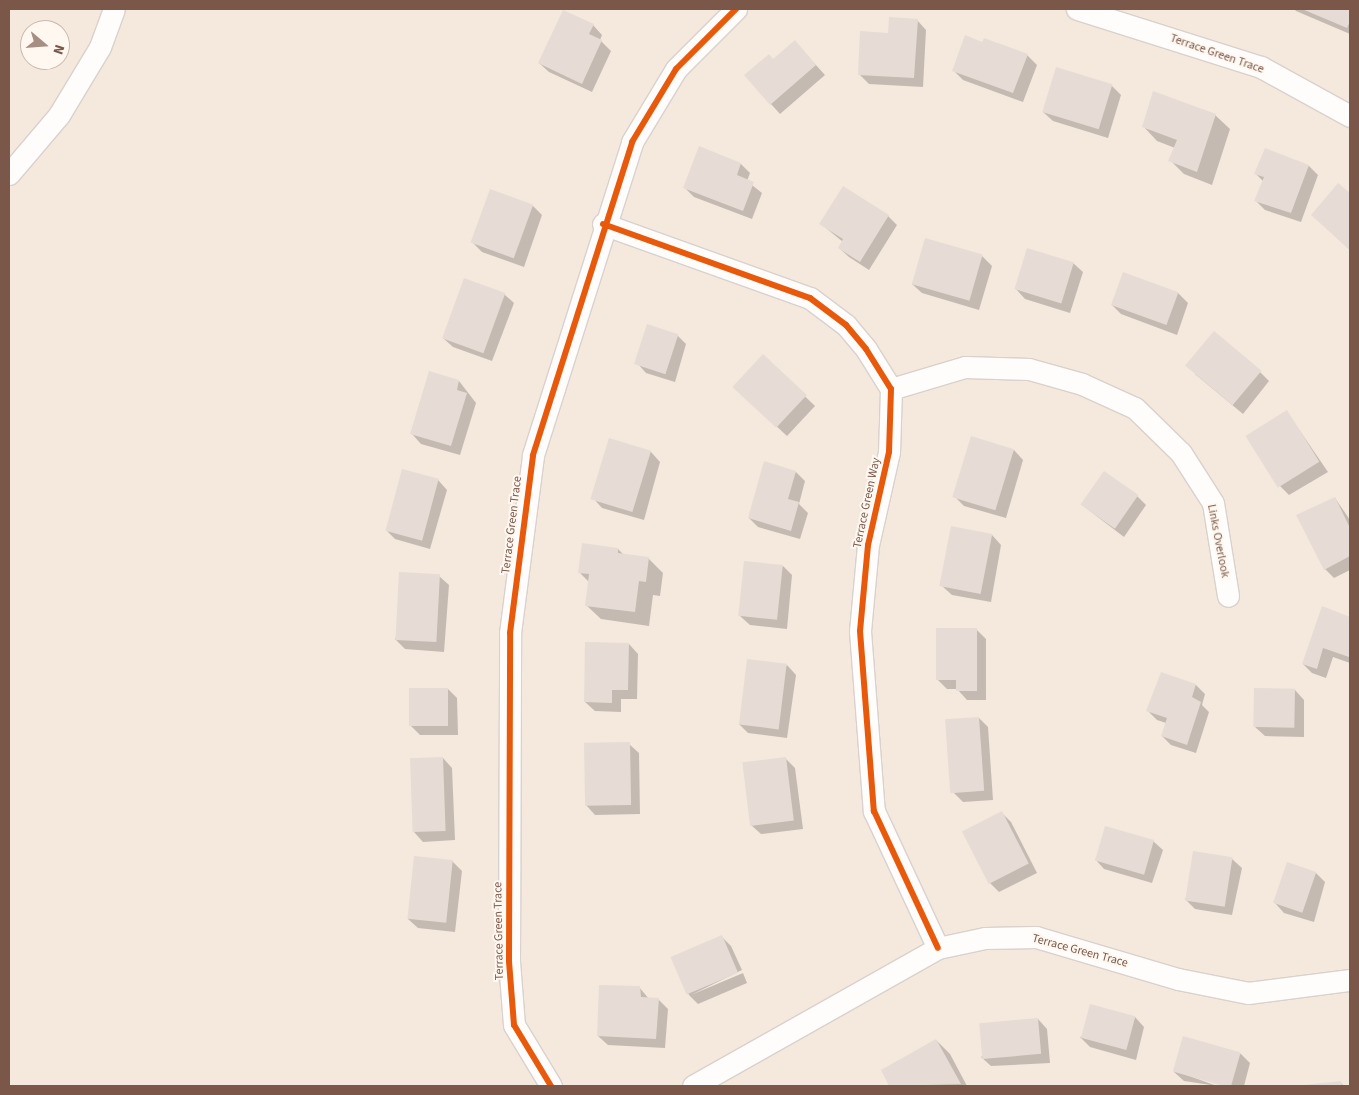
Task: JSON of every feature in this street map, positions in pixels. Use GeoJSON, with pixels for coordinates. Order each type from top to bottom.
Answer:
{"type":"FeatureCollection","features":[{"type":"Feature","properties":{"kind":"street"},"geometry":{"type":"LineString","coordinates":[[9,174],[59,114],[100,47],[114,9]]}},
{"type":"Feature","properties":{"kind":"street","name":"Terrace Green Trace"},"geometry":{"type":"LineString","coordinates":[[551,1086],[514,1025],[509,961],[510,633],[533,455],[603,224],[632,142],[671,77],[736,9]]}},
{"type":"Feature","properties":{"kind":"street","name":"Terrace Green Trace"},"geometry":{"type":"LineString","coordinates":[[1077,9],[1261,67],[1350,116]]}},
{"type":"Feature","properties":{"kind":"street"},"geometry":{"type":"LineString","coordinates":[[603,224],[810,298],[846,325],[866,349],[891,389]]}},
{"type":"Feature","properties":{"kind":"street","name":"Links Overlook"},"geometry":{"type":"LineString","coordinates":[[891,389],[965,367],[1029,369],[1082,384],[1135,408],[1180,453],[1213,503],[1228,596]]}},
{"type":"Feature","properties":{"kind":"street","name":"Terrace Green Way"},"geometry":{"type":"LineString","coordinates":[[891,389],[889,452],[868,545],[860,631],[874,811],[938,948]]}},
{"type":"Feature","properties":{"kind":"street","name":"Terrace Green Trace"},"geometry":{"type":"LineString","coordinates":[[693,1086],[938,948],[985,938],[1036,937],[1178,979],[1248,993],[1350,980]]}},
{"type":"Feature","properties":{"kind":"shaded area"},"geometry":{"type":"Polygon","coordinates":[[[9,9],[1350,9],[1350,1086],[9,1086],[9,9]]]}},
{"type":"Feature","properties":{"kind":"building"},"geometry":{"type":"Polygon","coordinates":[[[1302,9],[1350,9],[1350,21],[1347,28],[1302,9]]]}},
{"type":"Feature","properties":{"kind":"building"},"geometry":{"type":"Polygon","coordinates":[[[563,10],[594,24],[589,34],[602,40],[582,84],[538,63],[563,10]]]}},
{"type":"Feature","properties":{"kind":"building"},"geometry":{"type":"Polygon","coordinates":[[[889,17],[918,19],[914,78],[858,75],[860,31],[888,33],[889,17]]]}},
{"type":"Feature","properties":{"kind":"building"},"geometry":{"type":"Polygon","coordinates":[[[965,35],[982,42],[984,38],[1028,54],[1013,93],[952,71],[965,35]]]}},
{"type":"Feature","properties":{"kind":"building"},"geometry":{"type":"Polygon","coordinates":[[[795,40],[816,65],[770,105],[744,75],[769,54],[773,59],[795,40]]]}},
{"type":"Feature","properties":{"kind":"building"},"geometry":{"type":"Polygon","coordinates":[[[1056,67],[1112,84],[1099,129],[1042,112],[1056,67]]]}},
{"type":"Feature","properties":{"kind":"building"},"geometry":{"type":"Polygon","coordinates":[[[1153,91],[1216,114],[1197,172],[1168,161],[1177,140],[1142,127],[1153,91]]]}},
{"type":"Feature","properties":{"kind":"building"},"geometry":{"type":"Polygon","coordinates":[[[699,146],[741,163],[737,175],[754,182],[743,211],[683,188],[699,146]]]}},
{"type":"Feature","properties":{"kind":"building"},"geometry":{"type":"Polygon","coordinates":[[[1265,148],[1309,165],[1291,213],[1254,201],[1264,177],[1254,174],[1265,148]]]}},
{"type":"Feature","properties":{"kind":"building"},"geometry":{"type":"Polygon","coordinates":[[[1338,183],[1350,193],[1350,250],[1311,215],[1338,183]]]}},
{"type":"Feature","properties":{"kind":"building"},"geometry":{"type":"Polygon","coordinates":[[[843,186],[889,215],[860,262],[838,248],[843,239],[819,224],[843,186]]]}},
{"type":"Feature","properties":{"kind":"building"},"geometry":{"type":"Polygon","coordinates":[[[490,189],[533,205],[514,258],[471,243],[490,189]]]}},
{"type":"Feature","properties":{"kind":"building"},"geometry":{"type":"Polygon","coordinates":[[[925,238],[983,255],[969,301],[912,284],[925,238]]]}},
{"type":"Feature","properties":{"kind":"building"},"geometry":{"type":"Polygon","coordinates":[[[1027,248],[1074,262],[1061,303],[1014,289],[1027,248]]]}},
{"type":"Feature","properties":{"kind":"building"},"geometry":{"type":"Polygon","coordinates":[[[1123,272],[1178,292],[1166,325],[1111,305],[1123,272]]]}},
{"type":"Feature","properties":{"kind":"building"},"geometry":{"type":"Polygon","coordinates":[[[464,278],[505,293],[483,353],[442,338],[464,278]]]}},
{"type":"Feature","properties":{"kind":"building"},"geometry":{"type":"Polygon","coordinates":[[[647,324],[678,334],[665,374],[634,364],[647,324]]]}},
{"type":"Feature","properties":{"kind":"building"},"geometry":{"type":"Polygon","coordinates":[[[1214,331],[1261,371],[1233,405],[1185,365],[1214,331]]]}},
{"type":"Feature","properties":{"kind":"building"},"geometry":{"type":"Polygon","coordinates":[[[763,354],[807,395],[776,428],[732,387],[763,354]]]}},
{"type":"Feature","properties":{"kind":"building"},"geometry":{"type":"Polygon","coordinates":[[[429,371],[459,380],[457,390],[467,393],[451,446],[410,434],[429,371]]]}},
{"type":"Feature","properties":{"kind":"building"},"geometry":{"type":"Polygon","coordinates":[[[1287,410],[1319,462],[1278,488],[1245,436],[1287,410]]]}},
{"type":"Feature","properties":{"kind":"building"},"geometry":{"type":"Polygon","coordinates":[[[971,436],[1014,449],[995,510],[952,497],[971,436]]]}},
{"type":"Feature","properties":{"kind":"building"},"geometry":{"type":"Polygon","coordinates":[[[609,438],[651,451],[632,512],[590,499],[609,438]]]}},
{"type":"Feature","properties":{"kind":"building"},"geometry":{"type":"Polygon","coordinates":[[[764,461],[796,471],[788,499],[799,502],[791,531],[748,518],[764,461]]]}},
{"type":"Feature","properties":{"kind":"building"},"geometry":{"type":"Polygon","coordinates":[[[402,469],[439,479],[422,541],[385,531],[402,469]]]}},
{"type":"Feature","properties":{"kind":"building"},"geometry":{"type":"Polygon","coordinates":[[[1104,471],[1138,495],[1115,529],[1080,505],[1104,471]]]}},
{"type":"Feature","properties":{"kind":"building"},"geometry":{"type":"Polygon","coordinates":[[[1335,497],[1350,528],[1350,556],[1324,570],[1296,515],[1335,497]]]}},
{"type":"Feature","properties":{"kind":"building"},"geometry":{"type":"Polygon","coordinates":[[[951,526],[992,534],[981,594],[939,586],[951,526]]]}},
{"type":"Feature","properties":{"kind":"building"},"geometry":{"type":"Polygon","coordinates":[[[582,543],[618,548],[618,553],[649,557],[646,582],[639,581],[635,612],[585,606],[589,574],[578,573],[582,543]]]}},
{"type":"Feature","properties":{"kind":"building"},"geometry":{"type":"Polygon","coordinates":[[[744,561],[783,565],[777,620],[738,616],[744,561]]]}},
{"type":"Feature","properties":{"kind":"building"},"geometry":{"type":"Polygon","coordinates":[[[399,572],[440,574],[436,642],[395,640],[399,572]]]}},
{"type":"Feature","properties":{"kind":"building"},"geometry":{"type":"Polygon","coordinates":[[[1322,606],[1350,617],[1350,654],[1349,657],[1323,648],[1317,669],[1302,664],[1322,606]]]}},
{"type":"Feature","properties":{"kind":"building"},"geometry":{"type":"Polygon","coordinates":[[[936,628],[977,628],[977,691],[956,691],[956,680],[936,680],[936,628]]]}},
{"type":"Feature","properties":{"kind":"building"},"geometry":{"type":"Polygon","coordinates":[[[585,642],[629,643],[628,690],[612,690],[612,703],[584,702],[585,642]]]}},
{"type":"Feature","properties":{"kind":"building"},"geometry":{"type":"Polygon","coordinates":[[[747,659],[787,664],[779,729],[739,725],[747,659]]]}},
{"type":"Feature","properties":{"kind":"building"},"geometry":{"type":"Polygon","coordinates":[[[1161,672],[1196,684],[1192,697],[1201,702],[1187,745],[1161,736],[1167,718],[1146,711],[1161,672]]]}},
{"type":"Feature","properties":{"kind":"building"},"geometry":{"type":"Polygon","coordinates":[[[409,688],[448,688],[448,726],[409,726],[409,688]]]}},
{"type":"Feature","properties":{"kind":"building"},"geometry":{"type":"Polygon","coordinates":[[[1254,688],[1295,689],[1294,728],[1253,727],[1254,688]]]}},
{"type":"Feature","properties":{"kind":"building"},"geometry":{"type":"Polygon","coordinates":[[[979,717],[984,791],[950,793],[945,719],[979,717]]]}},
{"type":"Feature","properties":{"kind":"building"},"geometry":{"type":"Polygon","coordinates":[[[630,742],[631,805],[585,806],[584,743],[630,742]]]}},
{"type":"Feature","properties":{"kind":"building"},"geometry":{"type":"Polygon","coordinates":[[[443,757],[446,831],[413,832],[410,758],[443,757]]]}},
{"type":"Feature","properties":{"kind":"building"},"geometry":{"type":"Polygon","coordinates":[[[786,757],[794,821],[750,826],[742,762],[786,757]]]}},
{"type":"Feature","properties":{"kind":"building"},"geometry":{"type":"Polygon","coordinates":[[[1002,811],[1029,864],[989,884],[962,831],[1002,811]]]}},
{"type":"Feature","properties":{"kind":"building"},"geometry":{"type":"Polygon","coordinates":[[[1105,826],[1154,840],[1144,875],[1095,861],[1105,826]]]}},
{"type":"Feature","properties":{"kind":"building"},"geometry":{"type":"Polygon","coordinates":[[[1193,851],[1233,857],[1225,907],[1185,900],[1193,851]]]}},
{"type":"Feature","properties":{"kind":"building"},"geometry":{"type":"Polygon","coordinates":[[[414,856],[453,860],[446,923],[407,919],[414,856]]]}},
{"type":"Feature","properties":{"kind":"building"},"geometry":{"type":"Polygon","coordinates":[[[1287,862],[1316,872],[1302,913],[1273,903],[1287,862]]]}},
{"type":"Feature","properties":{"kind":"building"},"geometry":{"type":"Polygon","coordinates":[[[722,935],[738,973],[686,995],[670,957],[722,935]]]}},
{"type":"Feature","properties":{"kind":"building"},"geometry":{"type":"Polygon","coordinates":[[[599,985],[640,986],[641,997],[659,998],[656,1039],[597,1036],[599,985]]]}},
{"type":"Feature","properties":{"kind":"building"},"geometry":{"type":"Polygon","coordinates":[[[1090,1004],[1135,1016],[1126,1050],[1081,1038],[1090,1004]]]}},
{"type":"Feature","properties":{"kind":"building"},"geometry":{"type":"Polygon","coordinates":[[[1038,1018],[1041,1054],[982,1059],[979,1023],[1038,1018]]]}},
{"type":"Feature","properties":{"kind":"building"},"geometry":{"type":"Polygon","coordinates":[[[1183,1036],[1241,1053],[1231,1086],[1223,1086],[1173,1072],[1183,1036]]]}},
{"type":"Feature","properties":{"kind":"building"},"geometry":{"type":"Polygon","coordinates":[[[936,1039],[961,1084],[889,1086],[881,1070],[936,1039]]]}},
{"type":"Feature","properties":{"kind":"building"},"geometry":{"type":"Polygon","coordinates":[[[1341,1081],[1342,1086],[1303,1086],[1303,1085],[1341,1081]]]}},
{"type":"Feature","properties":{"kind":"cycle path"},"geometry":{"type":"LineString","coordinates":[[551,1086],[514,1025],[509,961],[510,633],[533,455],[632,142],[676,69],[736,9]]}},
{"type":"Feature","properties":{"kind":"cycle path"},"geometry":{"type":"LineString","coordinates":[[603,224],[810,298],[846,325],[866,349],[891,389],[889,452],[868,545],[860,631],[874,811],[938,948]]}}]}
